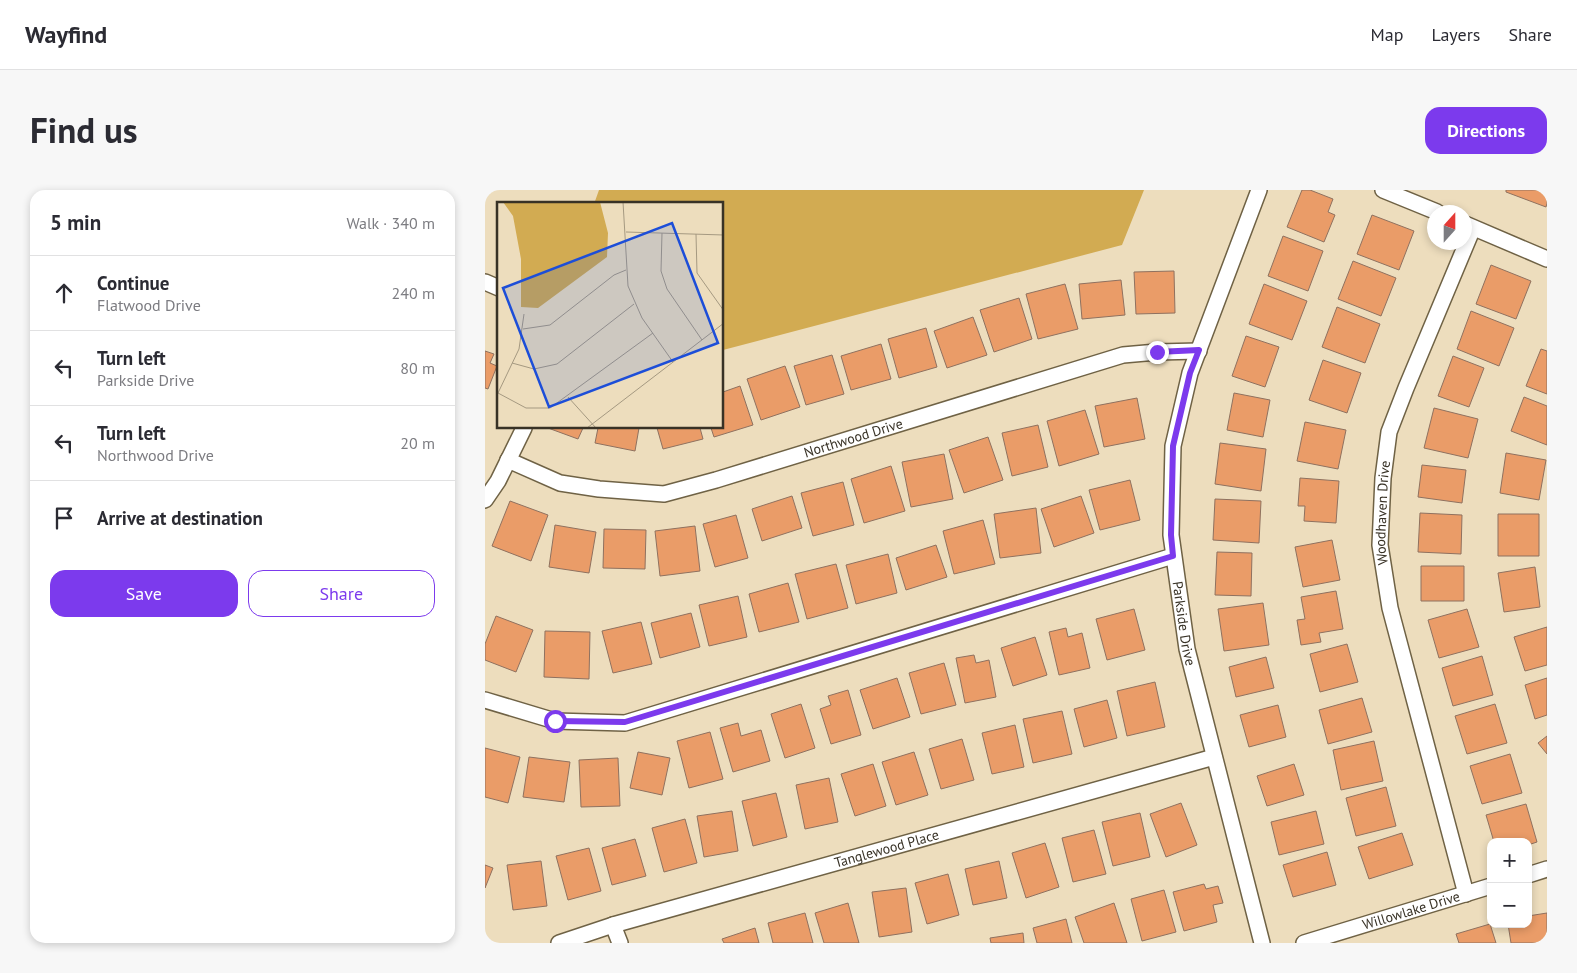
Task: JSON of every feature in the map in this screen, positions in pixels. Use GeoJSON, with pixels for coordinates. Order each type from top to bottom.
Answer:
{"type":"FeatureCollection","features":[{"type":"Feature","properties":{"kind":"street","name":"Parkside Drive"},"geometry":{"type":"LineString","coordinates":[[1259,190],[1190,373],[1173,446],[1171,535],[1187,649],[1263,943]]}},
{"type":"Feature","properties":{"kind":"street"},"geometry":{"type":"LineString","coordinates":[[1383,190],[1427,208]]}},
{"type":"Feature","properties":{"kind":"street"},"geometry":{"type":"LineString","coordinates":[[1472,227],[1547,258]]}},
{"type":"Feature","properties":{"kind":"street","name":"Woodhaven Drive"},"geometry":{"type":"LineString","coordinates":[[1460,250],[1389,432],[1383,478],[1380,545],[1390,608],[1466,894]]}},
{"type":"Feature","properties":{"kind":"street"},"geometry":{"type":"LineString","coordinates":[[485,282],[497,287]]}},
{"type":"Feature","properties":{"kind":"street","name":"Northwood Drive"},"geometry":{"type":"LineString","coordinates":[[508,460],[560,482],[599,489],[664,494],[716,480],[1123,356],[1199,350]]}},
{"type":"Feature","properties":{"kind":"street"},"geometry":{"type":"LineString","coordinates":[[485,500],[498,480],[524,429]]}},
{"type":"Feature","properties":{"kind":"street"},"geometry":{"type":"LineString","coordinates":[[485,700],[555,721],[625,722],[1173,556]]}},
{"type":"Feature","properties":{"kind":"street","name":"Tanglewood Place"},"geometry":{"type":"LineString","coordinates":[[559,943],[613,925],[1214,757]]}},
{"type":"Feature","properties":{"kind":"street"},"geometry":{"type":"LineString","coordinates":[[1532,874],[1547,869]]}},
{"type":"Feature","properties":{"kind":"street","name":"Willowlake Drive"},"geometry":{"type":"LineString","coordinates":[[1304,943],[1487,887]]}},
{"type":"Feature","properties":{"kind":"street"},"geometry":{"type":"LineString","coordinates":[[613,925],[620,943]]}},
{"type":"Feature","properties":{"kind":"shaded area"},"geometry":{"type":"Polygon","coordinates":[[[599,190],[1144,190],[1122,245],[724,350],[724,202],[595,202],[599,190]]]}},
{"type":"Feature","properties":{"kind":"building"},"geometry":{"type":"Polygon","coordinates":[[[1302,190],[1310,190],[1333,199],[1328,212],[1335,215],[1324,242],[1287,227],[1302,190]]]}},
{"type":"Feature","properties":{"kind":"building"},"geometry":{"type":"Polygon","coordinates":[[[1506,190],[1547,190],[1546,207],[1506,192],[1506,190]]]}},
{"type":"Feature","properties":{"kind":"building"},"geometry":{"type":"Polygon","coordinates":[[[1372,215],[1414,231],[1399,270],[1357,254],[1372,215]]]}},
{"type":"Feature","properties":{"kind":"building"},"geometry":{"type":"Polygon","coordinates":[[[1283,236],[1323,251],[1308,291],[1268,276],[1283,236]]]}},
{"type":"Feature","properties":{"kind":"building"},"geometry":{"type":"Polygon","coordinates":[[[1353,261],[1396,278],[1381,316],[1338,299],[1353,261]]]}},
{"type":"Feature","properties":{"kind":"building"},"geometry":{"type":"Polygon","coordinates":[[[1491,265],[1531,281],[1516,319],[1476,304],[1491,265]]]}},
{"type":"Feature","properties":{"kind":"building"},"geometry":{"type":"Polygon","coordinates":[[[1174,271],[1175,313],[1136,314],[1134,272],[1174,271]]]}},
{"type":"Feature","properties":{"kind":"building"},"geometry":{"type":"Polygon","coordinates":[[[1121,280],[1125,315],[1082,319],[1079,284],[1121,280]]]}},
{"type":"Feature","properties":{"kind":"building"},"geometry":{"type":"Polygon","coordinates":[[[1065,284],[1078,329],[1038,339],[1026,294],[1065,284]]]}},
{"type":"Feature","properties":{"kind":"building"},"geometry":{"type":"Polygon","coordinates":[[[1264,284],[1307,301],[1292,340],[1249,324],[1264,284]]]}},
{"type":"Feature","properties":{"kind":"building"},"geometry":{"type":"Polygon","coordinates":[[[1019,298],[1032,339],[994,352],[980,310],[1019,298]]]}},
{"type":"Feature","properties":{"kind":"building"},"geometry":{"type":"Polygon","coordinates":[[[1337,307],[1380,324],[1365,363],[1322,347],[1337,307]]]}},
{"type":"Feature","properties":{"kind":"building"},"geometry":{"type":"Polygon","coordinates":[[[1471,311],[1514,328],[1499,366],[1457,349],[1471,311]]]}},
{"type":"Feature","properties":{"kind":"building"},"geometry":{"type":"Polygon","coordinates":[[[973,317],[987,355],[947,368],[934,331],[973,317]]]}},
{"type":"Feature","properties":{"kind":"building"},"geometry":{"type":"Polygon","coordinates":[[[926,328],[937,367],[899,378],[888,339],[926,328]]]}},
{"type":"Feature","properties":{"kind":"building"},"geometry":{"type":"Polygon","coordinates":[[[1246,336],[1279,347],[1265,387],[1232,376],[1246,336]]]}},
{"type":"Feature","properties":{"kind":"building"},"geometry":{"type":"Polygon","coordinates":[[[881,344],[891,379],[851,390],[841,356],[881,344]]]}},
{"type":"Feature","properties":{"kind":"building"},"geometry":{"type":"Polygon","coordinates":[[[1541,349],[1547,351],[1547,394],[1526,386],[1541,349]]]}},
{"type":"Feature","properties":{"kind":"building"},"geometry":{"type":"Polygon","coordinates":[[[485,351],[494,354],[490,363],[497,366],[488,389],[485,388],[485,351]]]}},
{"type":"Feature","properties":{"kind":"building"},"geometry":{"type":"Polygon","coordinates":[[[832,355],[844,394],[806,405],[794,366],[832,355]]]}},
{"type":"Feature","properties":{"kind":"building"},"geometry":{"type":"Polygon","coordinates":[[[1453,356],[1484,368],[1469,407],[1438,396],[1453,356]]]}},
{"type":"Feature","properties":{"kind":"building"},"geometry":{"type":"Polygon","coordinates":[[[1323,360],[1361,373],[1347,413],[1309,400],[1323,360]]]}},
{"type":"Feature","properties":{"kind":"building"},"geometry":{"type":"Polygon","coordinates":[[[785,366],[800,407],[761,420],[747,379],[785,366]]]}},
{"type":"Feature","properties":{"kind":"building"},"geometry":{"type":"Polygon","coordinates":[[[740,386],[753,425],[714,437],[711,429],[724,429],[724,392],[740,386]]]}},
{"type":"Feature","properties":{"kind":"building"},"geometry":{"type":"Polygon","coordinates":[[[1234,393],[1270,400],[1263,437],[1227,430],[1234,393]]]}},
{"type":"Feature","properties":{"kind":"building"},"geometry":{"type":"Polygon","coordinates":[[[1524,397],[1547,406],[1547,445],[1511,431],[1524,397]]]}},
{"type":"Feature","properties":{"kind":"building"},"geometry":{"type":"Polygon","coordinates":[[[1137,398],[1145,439],[1104,447],[1095,406],[1137,398]]]}},
{"type":"Feature","properties":{"kind":"building"},"geometry":{"type":"Polygon","coordinates":[[[1434,408],[1478,419],[1468,458],[1424,448],[1434,408]]]}},
{"type":"Feature","properties":{"kind":"building"},"geometry":{"type":"Polygon","coordinates":[[[1085,410],[1099,454],[1059,466],[1047,421],[1085,410]]]}},
{"type":"Feature","properties":{"kind":"building"},"geometry":{"type":"Polygon","coordinates":[[[1305,422],[1346,430],[1338,469],[1297,461],[1305,422]]]}},
{"type":"Feature","properties":{"kind":"building"},"geometry":{"type":"Polygon","coordinates":[[[1038,425],[1048,467],[1012,476],[1002,433],[1038,425]]]}},
{"type":"Feature","properties":{"kind":"building"},"geometry":{"type":"Polygon","coordinates":[[[551,429],[583,429],[578,439],[551,429]]]}},
{"type":"Feature","properties":{"kind":"building"},"geometry":{"type":"Polygon","coordinates":[[[598,429],[639,429],[635,451],[595,443],[598,429]]]}},
{"type":"Feature","properties":{"kind":"building"},"geometry":{"type":"Polygon","coordinates":[[[657,429],[700,429],[703,439],[663,449],[657,429]]]}},
{"type":"Feature","properties":{"kind":"building"},"geometry":{"type":"Polygon","coordinates":[[[988,437],[1003,480],[964,493],[949,450],[988,437]]]}},
{"type":"Feature","properties":{"kind":"building"},"geometry":{"type":"Polygon","coordinates":[[[1220,443],[1266,449],[1261,491],[1215,484],[1220,443]]]}},
{"type":"Feature","properties":{"kind":"building"},"geometry":{"type":"Polygon","coordinates":[[[1506,453],[1546,460],[1539,500],[1500,493],[1506,453]]]}},
{"type":"Feature","properties":{"kind":"building"},"geometry":{"type":"Polygon","coordinates":[[[944,454],[953,499],[911,507],[902,462],[944,454]]]}},
{"type":"Feature","properties":{"kind":"building"},"geometry":{"type":"Polygon","coordinates":[[[1422,465],[1466,470],[1462,503],[1418,497],[1422,465]]]}},
{"type":"Feature","properties":{"kind":"building"},"geometry":{"type":"Polygon","coordinates":[[[891,466],[905,511],[864,523],[851,479],[891,466]]]}},
{"type":"Feature","properties":{"kind":"building"},"geometry":{"type":"Polygon","coordinates":[[[1300,478],[1339,481],[1336,523],[1304,521],[1305,506],[1298,506],[1300,478]]]}},
{"type":"Feature","properties":{"kind":"building"},"geometry":{"type":"Polygon","coordinates":[[[1130,480],[1140,520],[1100,530],[1089,490],[1130,480]]]}},
{"type":"Feature","properties":{"kind":"building"},"geometry":{"type":"Polygon","coordinates":[[[843,482],[854,525],[813,536],[801,493],[843,482]]]}},
{"type":"Feature","properties":{"kind":"building"},"geometry":{"type":"Polygon","coordinates":[[[792,496],[802,528],[762,541],[752,509],[792,496]]]}},
{"type":"Feature","properties":{"kind":"building"},"geometry":{"type":"Polygon","coordinates":[[[1081,496],[1094,533],[1054,547],[1041,509],[1081,496]]]}},
{"type":"Feature","properties":{"kind":"building"},"geometry":{"type":"Polygon","coordinates":[[[1215,499],[1261,501],[1259,543],[1213,540],[1215,499]]]}},
{"type":"Feature","properties":{"kind":"building"},"geometry":{"type":"Polygon","coordinates":[[[510,501],[548,515],[531,561],[492,546],[510,501]]]}},
{"type":"Feature","properties":{"kind":"building"},"geometry":{"type":"Polygon","coordinates":[[[1036,508],[1041,553],[1000,558],[994,514],[1036,508]]]}},
{"type":"Feature","properties":{"kind":"building"},"geometry":{"type":"Polygon","coordinates":[[[1420,513],[1462,515],[1461,554],[1418,552],[1420,513]]]}},
{"type":"Feature","properties":{"kind":"building"},"geometry":{"type":"Polygon","coordinates":[[[1498,514],[1539,514],[1539,556],[1498,556],[1498,514]]]}},
{"type":"Feature","properties":{"kind":"building"},"geometry":{"type":"Polygon","coordinates":[[[736,515],[748,558],[715,567],[703,524],[736,515]]]}},
{"type":"Feature","properties":{"kind":"building"},"geometry":{"type":"Polygon","coordinates":[[[983,520],[995,564],[954,574],[943,531],[983,520]]]}},
{"type":"Feature","properties":{"kind":"building"},"geometry":{"type":"Polygon","coordinates":[[[555,525],[596,532],[589,573],[549,567],[555,525]]]}},
{"type":"Feature","properties":{"kind":"building"},"geometry":{"type":"Polygon","coordinates":[[[695,526],[700,571],[660,576],[655,531],[695,526]]]}},
{"type":"Feature","properties":{"kind":"building"},"geometry":{"type":"Polygon","coordinates":[[[604,529],[646,530],[645,569],[603,568],[604,529]]]}},
{"type":"Feature","properties":{"kind":"building"},"geometry":{"type":"Polygon","coordinates":[[[1332,540],[1340,580],[1303,587],[1295,547],[1332,540]]]}},
{"type":"Feature","properties":{"kind":"building"},"geometry":{"type":"Polygon","coordinates":[[[936,545],[947,577],[906,590],[896,558],[936,545]]]}},
{"type":"Feature","properties":{"kind":"building"},"geometry":{"type":"Polygon","coordinates":[[[1217,552],[1252,553],[1251,596],[1215,595],[1217,552]]]}},
{"type":"Feature","properties":{"kind":"building"},"geometry":{"type":"Polygon","coordinates":[[[888,554],[897,593],[856,604],[846,565],[888,554]]]}},
{"type":"Feature","properties":{"kind":"building"},"geometry":{"type":"Polygon","coordinates":[[[836,564],[848,608],[807,619],[795,574],[836,564]]]}},
{"type":"Feature","properties":{"kind":"building"},"geometry":{"type":"Polygon","coordinates":[[[1421,566],[1464,566],[1464,601],[1421,601],[1421,566]]]}},
{"type":"Feature","properties":{"kind":"building"},"geometry":{"type":"Polygon","coordinates":[[[1535,567],[1540,607],[1504,612],[1498,573],[1535,567]]]}},
{"type":"Feature","properties":{"kind":"building"},"geometry":{"type":"Polygon","coordinates":[[[788,583],[799,622],[759,632],[749,594],[788,583]]]}},
{"type":"Feature","properties":{"kind":"building"},"geometry":{"type":"Polygon","coordinates":[[[1336,591],[1343,629],[1319,633],[1321,642],[1301,645],[1297,620],[1305,619],[1301,597],[1336,591]]]}},
{"type":"Feature","properties":{"kind":"building"},"geometry":{"type":"Polygon","coordinates":[[[738,596],[747,637],[709,646],[699,605],[738,596]]]}},
{"type":"Feature","properties":{"kind":"building"},"geometry":{"type":"Polygon","coordinates":[[[1263,603],[1269,645],[1224,651],[1218,609],[1263,603]]]}},
{"type":"Feature","properties":{"kind":"building"},"geometry":{"type":"Polygon","coordinates":[[[1134,609],[1145,650],[1107,660],[1096,619],[1134,609]]]}},
{"type":"Feature","properties":{"kind":"building"},"geometry":{"type":"Polygon","coordinates":[[[1467,609],[1479,647],[1439,658],[1428,620],[1467,609]]]}},
{"type":"Feature","properties":{"kind":"building"},"geometry":{"type":"Polygon","coordinates":[[[691,613],[700,647],[660,658],[651,623],[691,613]]]}},
{"type":"Feature","properties":{"kind":"building"},"geometry":{"type":"Polygon","coordinates":[[[496,616],[533,630],[516,672],[485,660],[485,644],[496,616]]]}},
{"type":"Feature","properties":{"kind":"building"},"geometry":{"type":"Polygon","coordinates":[[[641,622],[652,664],[613,673],[602,631],[641,622]]]}},
{"type":"Feature","properties":{"kind":"building"},"geometry":{"type":"Polygon","coordinates":[[[1547,627],[1547,665],[1525,671],[1514,637],[1547,627]]]}},
{"type":"Feature","properties":{"kind":"building"},"geometry":{"type":"Polygon","coordinates":[[[1066,628],[1068,637],[1082,633],[1090,668],[1059,675],[1049,632],[1066,628]]]}},
{"type":"Feature","properties":{"kind":"building"},"geometry":{"type":"Polygon","coordinates":[[[545,631],[590,632],[589,679],[544,677],[545,631]]]}},
{"type":"Feature","properties":{"kind":"building"},"geometry":{"type":"Polygon","coordinates":[[[1035,637],[1047,675],[1013,686],[1001,648],[1035,637]]]}},
{"type":"Feature","properties":{"kind":"building"},"geometry":{"type":"Polygon","coordinates":[[[1347,644],[1358,682],[1320,692],[1310,654],[1347,644]]]}},
{"type":"Feature","properties":{"kind":"building"},"geometry":{"type":"Polygon","coordinates":[[[974,655],[976,663],[989,660],[996,697],[965,703],[956,658],[974,655]]]}},
{"type":"Feature","properties":{"kind":"building"},"geometry":{"type":"Polygon","coordinates":[[[1482,656],[1493,695],[1453,706],[1442,668],[1482,656]]]}},
{"type":"Feature","properties":{"kind":"building"},"geometry":{"type":"Polygon","coordinates":[[[1266,657],[1274,688],[1236,697],[1229,667],[1266,657]]]}},
{"type":"Feature","properties":{"kind":"building"},"geometry":{"type":"Polygon","coordinates":[[[944,663],[956,705],[921,714],[909,673],[944,663]]]}},
{"type":"Feature","properties":{"kind":"building"},"geometry":{"type":"Polygon","coordinates":[[[897,678],[910,717],[873,729],[860,690],[897,678]]]}},
{"type":"Feature","properties":{"kind":"building"},"geometry":{"type":"Polygon","coordinates":[[[1547,678],[1547,715],[1535,719],[1525,685],[1547,678]]]}},
{"type":"Feature","properties":{"kind":"building"},"geometry":{"type":"Polygon","coordinates":[[[1155,682],[1165,727],[1127,736],[1117,691],[1155,682]]]}},
{"type":"Feature","properties":{"kind":"building"},"geometry":{"type":"Polygon","coordinates":[[[848,690],[861,735],[831,744],[820,709],[831,705],[828,696],[848,690]]]}},
{"type":"Feature","properties":{"kind":"building"},"geometry":{"type":"Polygon","coordinates":[[[1362,698],[1372,732],[1328,744],[1319,710],[1362,698]]]}},
{"type":"Feature","properties":{"kind":"building"},"geometry":{"type":"Polygon","coordinates":[[[1107,700],[1117,738],[1084,747],[1074,709],[1107,700]]]}},
{"type":"Feature","properties":{"kind":"building"},"geometry":{"type":"Polygon","coordinates":[[[801,704],[815,748],[785,758],[771,714],[801,704]]]}},
{"type":"Feature","properties":{"kind":"building"},"geometry":{"type":"Polygon","coordinates":[[[1495,704],[1507,743],[1467,754],[1455,716],[1495,704]]]}},
{"type":"Feature","properties":{"kind":"building"},"geometry":{"type":"Polygon","coordinates":[[[1278,705],[1286,737],[1249,747],[1240,715],[1278,705]]]}},
{"type":"Feature","properties":{"kind":"building"},"geometry":{"type":"Polygon","coordinates":[[[1062,711],[1072,754],[1033,763],[1023,719],[1062,711]]]}},
{"type":"Feature","properties":{"kind":"building"},"geometry":{"type":"Polygon","coordinates":[[[738,723],[741,736],[761,730],[770,761],[733,772],[720,728],[738,723]]]}},
{"type":"Feature","properties":{"kind":"building"},"geometry":{"type":"Polygon","coordinates":[[[1015,725],[1024,767],[992,774],[982,733],[1015,725]]]}},
{"type":"Feature","properties":{"kind":"building"},"geometry":{"type":"Polygon","coordinates":[[[710,732],[723,779],[689,788],[677,741],[710,732]]]}},
{"type":"Feature","properties":{"kind":"building"},"geometry":{"type":"Polygon","coordinates":[[[1547,736],[1547,754],[1538,743],[1547,736]]]}},
{"type":"Feature","properties":{"kind":"building"},"geometry":{"type":"Polygon","coordinates":[[[962,739],[974,780],[941,789],[929,749],[962,739]]]}},
{"type":"Feature","properties":{"kind":"building"},"geometry":{"type":"Polygon","coordinates":[[[1374,741],[1383,781],[1341,790],[1333,750],[1374,741]]]}},
{"type":"Feature","properties":{"kind":"building"},"geometry":{"type":"Polygon","coordinates":[[[485,748],[520,757],[508,803],[485,797],[485,748]]]}},
{"type":"Feature","properties":{"kind":"building"},"geometry":{"type":"Polygon","coordinates":[[[638,752],[670,758],[662,795],[630,788],[638,752]]]}},
{"type":"Feature","properties":{"kind":"building"},"geometry":{"type":"Polygon","coordinates":[[[914,752],[928,795],[896,805],[882,762],[914,752]]]}},
{"type":"Feature","properties":{"kind":"building"},"geometry":{"type":"Polygon","coordinates":[[[1510,754],[1522,793],[1482,804],[1470,766],[1510,754]]]}},
{"type":"Feature","properties":{"kind":"building"},"geometry":{"type":"Polygon","coordinates":[[[529,757],[570,762],[564,802],[523,797],[529,757]]]}},
{"type":"Feature","properties":{"kind":"building"},"geometry":{"type":"Polygon","coordinates":[[[618,758],[620,806],[581,807],[579,760],[618,758]]]}},
{"type":"Feature","properties":{"kind":"building"},"geometry":{"type":"Polygon","coordinates":[[[873,764],[886,806],[855,816],[841,774],[873,764]]]}},
{"type":"Feature","properties":{"kind":"building"},"geometry":{"type":"Polygon","coordinates":[[[1294,764],[1304,795],[1267,806],[1257,776],[1294,764]]]}},
{"type":"Feature","properties":{"kind":"building"},"geometry":{"type":"Polygon","coordinates":[[[829,778],[838,822],[805,829],[796,785],[829,778]]]}},
{"type":"Feature","properties":{"kind":"building"},"geometry":{"type":"Polygon","coordinates":[[[1386,787],[1396,826],[1356,836],[1346,798],[1386,787]]]}},
{"type":"Feature","properties":{"kind":"building"},"geometry":{"type":"Polygon","coordinates":[[[776,793],[787,837],[753,846],[742,801],[776,793]]]}},
{"type":"Feature","properties":{"kind":"building"},"geometry":{"type":"Polygon","coordinates":[[[1181,803],[1197,845],[1166,857],[1150,814],[1181,803]]]}},
{"type":"Feature","properties":{"kind":"building"},"geometry":{"type":"Polygon","coordinates":[[[1526,804],[1537,842],[1532,844],[1532,838],[1493,838],[1486,815],[1526,804]]]}},
{"type":"Feature","properties":{"kind":"building"},"geometry":{"type":"Polygon","coordinates":[[[732,811],[738,851],[704,857],[697,816],[732,811]]]}},
{"type":"Feature","properties":{"kind":"building"},"geometry":{"type":"Polygon","coordinates":[[[1316,811],[1324,844],[1279,855],[1271,822],[1316,811]]]}},
{"type":"Feature","properties":{"kind":"building"},"geometry":{"type":"Polygon","coordinates":[[[1140,813],[1150,857],[1113,866],[1102,822],[1140,813]]]}},
{"type":"Feature","properties":{"kind":"building"},"geometry":{"type":"Polygon","coordinates":[[[685,819],[697,863],[664,872],[652,828],[685,819]]]}},
{"type":"Feature","properties":{"kind":"building"},"geometry":{"type":"Polygon","coordinates":[[[1094,830],[1106,874],[1073,882],[1062,838],[1094,830]]]}},
{"type":"Feature","properties":{"kind":"building"},"geometry":{"type":"Polygon","coordinates":[[[1402,833],[1413,865],[1369,879],[1358,847],[1402,833]]]}},
{"type":"Feature","properties":{"kind":"building"},"geometry":{"type":"Polygon","coordinates":[[[635,839],[646,876],[612,885],[602,848],[635,839]]]}},
{"type":"Feature","properties":{"kind":"building"},"geometry":{"type":"Polygon","coordinates":[[[1045,843],[1059,887],[1026,898],[1012,853],[1045,843]]]}},
{"type":"Feature","properties":{"kind":"building"},"geometry":{"type":"Polygon","coordinates":[[[589,848],[601,891],[568,900],[556,856],[589,848]]]}},
{"type":"Feature","properties":{"kind":"building"},"geometry":{"type":"Polygon","coordinates":[[[1327,852],[1336,885],[1293,897],[1283,865],[1327,852]]]}},
{"type":"Feature","properties":{"kind":"building"},"geometry":{"type":"Polygon","coordinates":[[[541,861],[547,906],[513,910],[507,865],[541,861]]]}},
{"type":"Feature","properties":{"kind":"building"},"geometry":{"type":"Polygon","coordinates":[[[999,861],[1007,898],[973,905],[965,869],[999,861]]]}},
{"type":"Feature","properties":{"kind":"building"},"geometry":{"type":"Polygon","coordinates":[[[485,865],[493,868],[485,888],[485,865]]]}},
{"type":"Feature","properties":{"kind":"building"},"geometry":{"type":"Polygon","coordinates":[[[948,874],[959,915],[927,924],[915,883],[948,874]]]}},
{"type":"Feature","properties":{"kind":"building"},"geometry":{"type":"Polygon","coordinates":[[[1204,884],[1206,889],[1218,886],[1223,903],[1213,905],[1217,922],[1184,931],[1173,892],[1204,884]]]}},
{"type":"Feature","properties":{"kind":"building"},"geometry":{"type":"Polygon","coordinates":[[[906,888],[912,932],[879,937],[872,892],[906,888]]]}},
{"type":"Feature","properties":{"kind":"building"},"geometry":{"type":"Polygon","coordinates":[[[1164,890],[1176,932],[1142,941],[1131,899],[1164,890]]]}},
{"type":"Feature","properties":{"kind":"building"},"geometry":{"type":"Polygon","coordinates":[[[848,903],[859,943],[824,943],[815,913],[848,903]]]}},
{"type":"Feature","properties":{"kind":"building"},"geometry":{"type":"Polygon","coordinates":[[[1114,903],[1127,943],[1084,943],[1075,917],[1114,903]]]}},
{"type":"Feature","properties":{"kind":"building"},"geometry":{"type":"Polygon","coordinates":[[[805,913],[813,943],[773,943],[768,923],[805,913]]]}},
{"type":"Feature","properties":{"kind":"building"},"geometry":{"type":"Polygon","coordinates":[[[1547,913],[1547,943],[1511,943],[1509,928],[1532,928],[1532,915],[1547,913]]]}},
{"type":"Feature","properties":{"kind":"building"},"geometry":{"type":"Polygon","coordinates":[[[1066,919],[1072,943],[1037,943],[1033,928],[1066,919]]]}},
{"type":"Feature","properties":{"kind":"building"},"geometry":{"type":"Polygon","coordinates":[[[1487,925],[1487,928],[1491,928],[1496,943],[1459,943],[1456,934],[1487,925]]]}},
{"type":"Feature","properties":{"kind":"building"},"geometry":{"type":"Polygon","coordinates":[[[755,928],[759,943],[724,943],[722,939],[755,928]]]}},
{"type":"Feature","properties":{"kind":"building"},"geometry":{"type":"Polygon","coordinates":[[[1023,933],[1024,943],[991,943],[990,938],[1023,933]]]}},
{"type":"Feature","properties":{"kind":"route"},"geometry":{"type":"LineString","coordinates":[[555,721],[625,722],[1173,556],[1171,535],[1173,446],[1190,373],[1199,350],[1157,352]]}}]}
